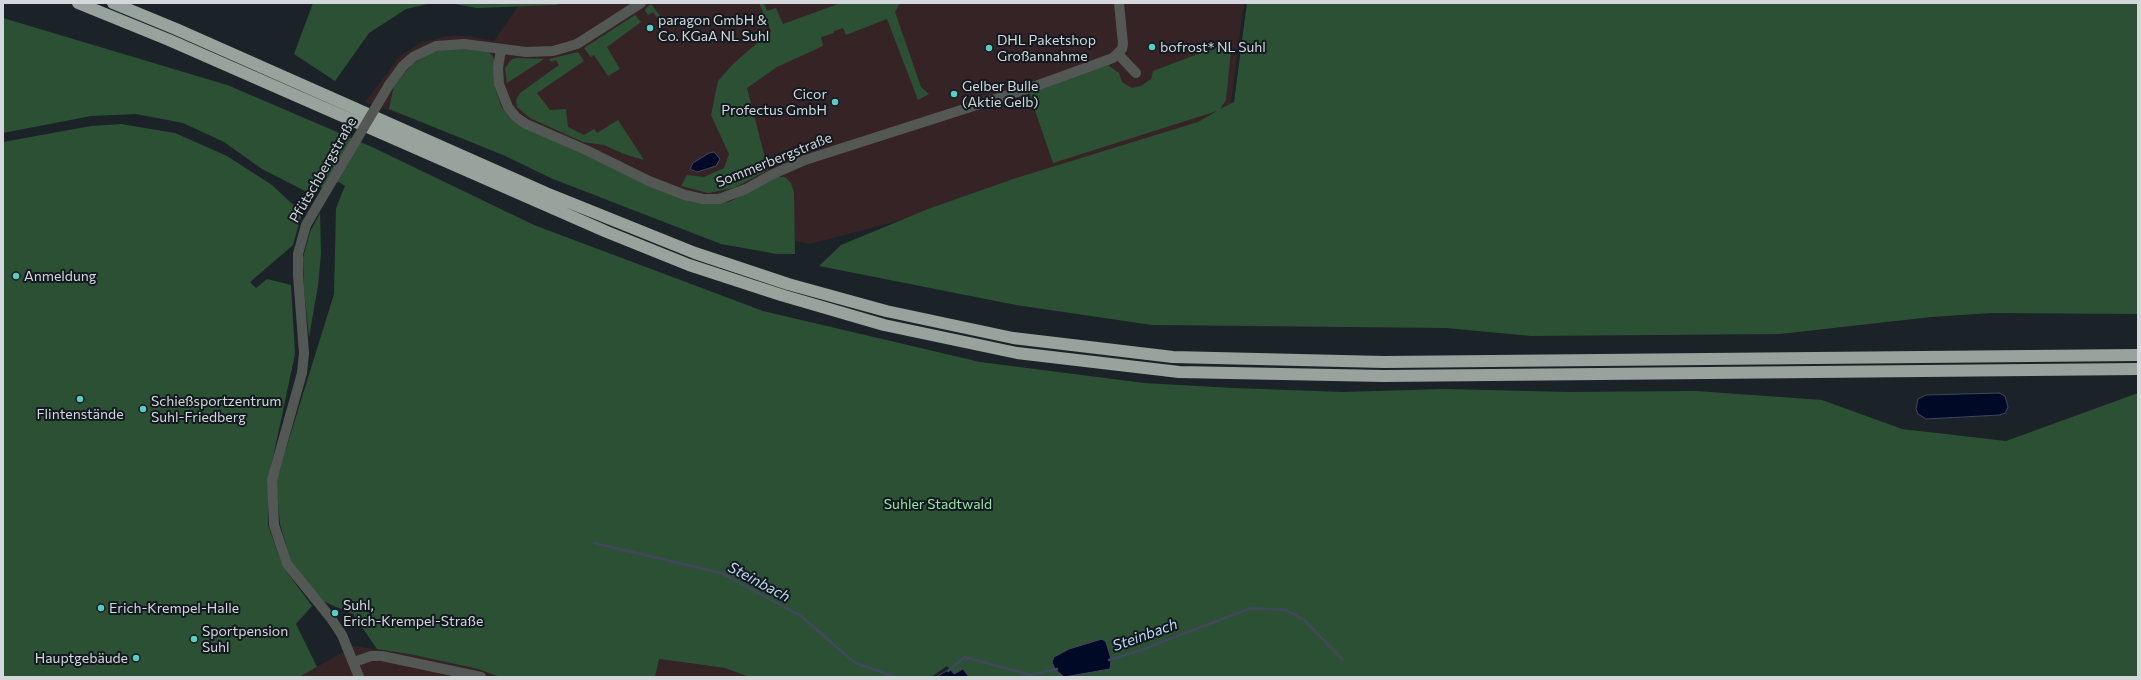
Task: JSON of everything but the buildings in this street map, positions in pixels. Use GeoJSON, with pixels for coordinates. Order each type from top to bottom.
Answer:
{"type":"FeatureCollection","features":[{"type":"Feature","properties":{"kind":"highway"},"geometry":{"type":"LineString","coordinates":[[78,3],[169,40],[621,238],[689,265],[781,295],[884,325],[1017,352],[1179,372],[1384,376],[2138,369]]}},
{"type":"Feature","properties":{"kind":"highway"},"geometry":{"type":"LineString","coordinates":[[113,3],[176,29],[554,196],[695,253],[788,284],[886,311],[1013,338],[1173,357],[1384,362],[2138,355]]}},
{"type":"Feature","properties":{"kind":"street"},"geometry":{"type":"LineString","coordinates":[[501,49],[541,53],[566,48],[594,34],[641,3]]}},
{"type":"Feature","properties":{"kind":"street"},"geometry":{"type":"LineString","coordinates":[[1119,3],[1123,44],[1118,54],[1136,73]]}},
{"type":"Feature","properties":{"kind":"street","name":"Pfütschbergstraße"},"geometry":{"type":"LineString","coordinates":[[359,677],[342,635],[330,617],[287,564],[274,525],[272,480],[302,373],[304,353],[298,275],[298,254],[306,225],[389,85],[403,66],[413,57],[436,46],[464,44],[501,49]]}},
{"type":"Feature","properties":{"kind":"street","name":"Sommerbergstraße"},"geometry":{"type":"LineString","coordinates":[[501,49],[498,68],[499,84],[508,107],[516,117],[526,124],[586,150],[649,181],[685,195],[703,199],[731,196],[798,163],[1033,87],[1106,61],[1118,54]]}},
{"type":"Feature","properties":{"kind":"street"},"geometry":{"type":"LineString","coordinates":[[354,662],[371,656],[382,656],[479,676]]}},
{"type":"Feature","properties":{"kind":"shaded area"},"geometry":{"type":"Polygon","coordinates":[[[562,3],[1244,3],[1229,118],[1024,188],[810,244],[703,219],[365,102],[400,56],[421,43],[447,36],[468,36],[494,41],[519,5],[557,5],[562,3]]]}},
{"type":"Feature","properties":{"kind":"shaded area"},"geometry":{"type":"Polygon","coordinates":[[[354,646],[414,655],[478,669],[500,677],[299,677],[354,646]]]}},
{"type":"Feature","properties":{"kind":"shaded area"},"geometry":{"type":"Polygon","coordinates":[[[658,659],[725,668],[749,677],[655,677],[658,659]]]}},
{"type":"Feature","properties":{"kind":"green space"},"geometry":{"type":"Polygon","coordinates":[[[313,3],[432,3],[406,9],[369,33],[335,81],[294,54],[313,3]]]}},
{"type":"Feature","properties":{"kind":"green space"},"geometry":{"type":"Polygon","coordinates":[[[449,3],[562,3],[557,5],[477,8],[449,3]]]}},
{"type":"Feature","properties":{"kind":"green space"},"geometry":{"type":"Polygon","coordinates":[[[759,3],[764,3],[767,11],[776,8],[783,24],[841,3],[900,3],[895,12],[921,87],[929,94],[918,100],[887,19],[846,35],[843,28],[834,31],[834,33],[821,37],[823,46],[777,67],[747,88],[768,170],[734,188],[708,193],[681,186],[687,175],[704,177],[724,168],[729,154],[711,115],[718,81],[733,64],[771,31],[759,3]]]}},
{"type":"Feature","properties":{"kind":"green space"},"geometry":{"type":"Polygon","coordinates":[[[1247,3],[2138,3],[2138,314],[1992,313],[1931,317],[1780,334],[1531,336],[1446,328],[1152,325],[1016,305],[819,266],[841,245],[928,209],[1016,178],[1198,122],[1217,111],[1053,163],[1029,93],[1108,65],[1119,73],[1122,82],[1132,88],[1141,86],[1151,79],[1153,71],[1232,41],[1226,100],[1220,109],[1234,102],[1247,3]]]}},
{"type":"Feature","properties":{"kind":"green space"},"geometry":{"type":"Polygon","coordinates":[[[651,4],[661,17],[662,20],[660,22],[653,12],[648,15],[645,11],[651,4]]]}},
{"type":"Feature","properties":{"kind":"green space"},"geometry":{"type":"Polygon","coordinates":[[[635,15],[641,22],[607,47],[620,69],[608,76],[594,55],[591,57],[584,48],[635,15]]]}},
{"type":"Feature","properties":{"kind":"green space","name":"Suhler Stadtwald"},"geometry":{"type":"Polygon","coordinates":[[[3,18],[227,85],[225,84],[372,147],[534,225],[763,311],[980,362],[1144,383],[1233,388],[1342,392],[1445,389],[1568,392],[1696,391],[1822,400],[1902,429],[2006,441],[2138,393],[2138,677],[969,677],[963,669],[954,674],[947,666],[931,677],[749,677],[725,668],[659,659],[655,677],[500,677],[478,669],[414,655],[377,649],[353,614],[320,600],[291,562],[280,524],[276,481],[334,294],[336,208],[345,186],[339,182],[307,192],[262,169],[224,142],[183,123],[136,114],[91,116],[3,133],[3,18]]]}},
{"type":"Feature","properties":{"kind":"green space"},"geometry":{"type":"Polygon","coordinates":[[[454,48],[486,50],[492,55],[495,62],[495,87],[502,108],[514,121],[687,200],[705,204],[729,202],[776,177],[785,177],[791,183],[794,192],[795,254],[777,254],[721,244],[553,179],[503,155],[389,109],[394,86],[412,64],[433,52],[454,48]]]}},
{"type":"Feature","properties":{"kind":"green space"},"geometry":{"type":"Polygon","coordinates":[[[578,52],[584,61],[537,93],[550,110],[566,109],[568,127],[584,135],[594,129],[597,133],[618,120],[644,160],[624,154],[604,145],[583,142],[530,118],[517,107],[516,100],[520,93],[559,65],[556,60],[551,62],[549,59],[578,52]]]}},
{"type":"Feature","properties":{"kind":"green space"},"geometry":{"type":"Polygon","coordinates":[[[512,59],[544,59],[507,83],[505,68],[512,59]]]}},
{"type":"Feature","properties":{"kind":"green space","name":"Schießsportzentrum Suhl-Friedberg"},"geometry":{"type":"Polygon","coordinates":[[[121,124],[175,133],[227,156],[272,185],[302,213],[293,245],[250,282],[256,288],[267,279],[291,285],[295,354],[268,481],[268,525],[283,567],[312,606],[296,624],[317,667],[299,677],[3,677],[3,142],[91,126],[121,124]]]}},
{"type":"Feature","properties":{"kind":"green space"},"geometry":{"type":"Polygon","coordinates":[[[320,213],[321,253],[318,286],[309,337],[304,289],[303,258],[310,232],[320,213]]]}},
{"type":"Feature","properties":{"kind":"water"},"geometry":{"type":"Polygon","coordinates":[[[714,152],[720,159],[716,166],[697,172],[690,169],[693,163],[709,153],[714,152]]]}},
{"type":"Feature","properties":{"kind":"water"},"geometry":{"type":"Polygon","coordinates":[[[1999,393],[2005,396],[2008,407],[2005,413],[2000,415],[1926,419],[1918,414],[1916,409],[1918,399],[1926,395],[1999,393]]]}},
{"type":"Feature","properties":{"kind":"water"},"geometry":{"type":"Polygon","coordinates":[[[1102,639],[1106,642],[1111,659],[1110,669],[1064,677],[1055,669],[1052,662],[1054,657],[1069,649],[1102,639]]]}},
{"type":"Feature","properties":{"kind":"water"},"geometry":{"type":"Polygon","coordinates":[[[950,669],[954,674],[963,669],[969,677],[936,677],[950,669]]]}},
{"type":"Feature","properties":{"kind":"waterway","name":"Steinbach"},"geometry":{"type":"LineString","coordinates":[[594,543],[721,573],[801,616],[855,663],[896,677]]}},
{"type":"Feature","properties":{"kind":"waterway","name":"Steinbach"},"geometry":{"type":"LineString","coordinates":[[1109,660],[1141,650],[1251,608],[1286,610],[1304,620],[1342,659]]}},
{"type":"Feature","properties":{"kind":"waterway","name":"Steinbach"},"geometry":{"type":"LineString","coordinates":[[948,671],[965,657],[1030,675],[1057,669]]}},
{"type":"Feature","properties":{"kind":"place","name":"paragon GmbH & Co. KGaA NL Suhl"},"geometry":{"type":"Point","coordinates":[650,28]}},
{"type":"Feature","properties":{"kind":"place","name":"bofrost* NL Suhl"},"geometry":{"type":"Point","coordinates":[1152,47]}},
{"type":"Feature","properties":{"kind":"place","name":"DHL Paketshop Großannahme"},"geometry":{"type":"Point","coordinates":[989,48]}},
{"type":"Feature","properties":{"kind":"place","name":"Gelber Bulle (Aktie Gelb)"},"geometry":{"type":"Point","coordinates":[954,94]}},
{"type":"Feature","properties":{"kind":"place","name":"Cicor Profectus GmbH"},"geometry":{"type":"Point","coordinates":[835,102]}},
{"type":"Feature","properties":{"kind":"place","name":"Anmeldung"},"geometry":{"type":"Point","coordinates":[16,276]}},
{"type":"Feature","properties":{"kind":"place","name":"Flintenstände"},"geometry":{"type":"Point","coordinates":[80,399]}},
{"type":"Feature","properties":{"kind":"place","name":"Schießsportzentrum Suhl-Friedberg"},"geometry":{"type":"Point","coordinates":[143,409]}},
{"type":"Feature","properties":{"kind":"place","name":"Erich-Krempel-Halle"},"geometry":{"type":"Point","coordinates":[101,608]}},
{"type":"Feature","properties":{"kind":"place","name":"Suhl, Erich-Krempel-Straße"},"geometry":{"type":"Point","coordinates":[335,613]}},
{"type":"Feature","properties":{"kind":"place","name":"Sportpension Suhl"},"geometry":{"type":"Point","coordinates":[194,639]}},
{"type":"Feature","properties":{"kind":"place","name":"Hauptgebäude"},"geometry":{"type":"Point","coordinates":[136,658]}}]}
